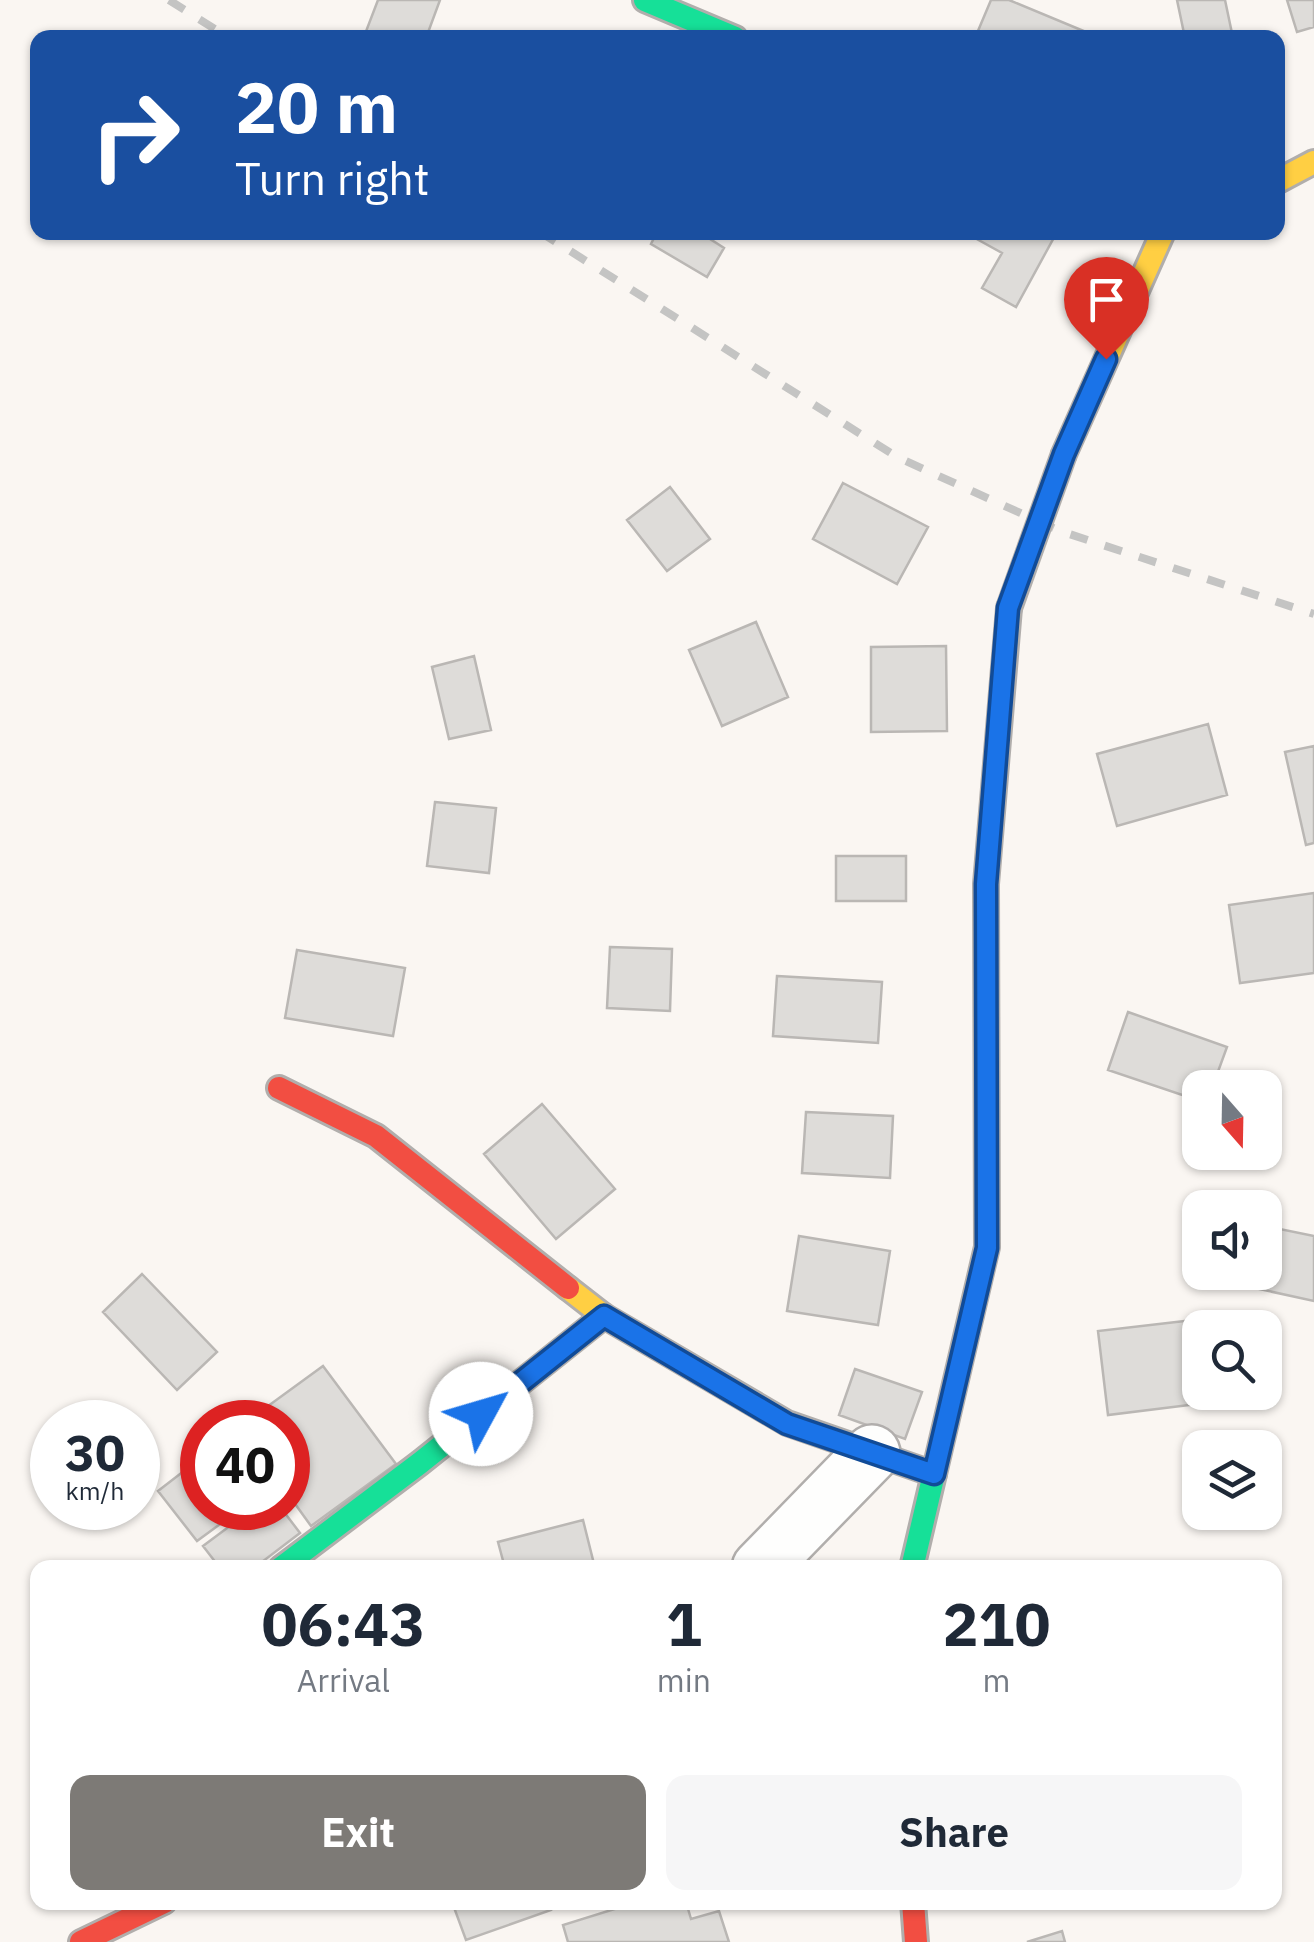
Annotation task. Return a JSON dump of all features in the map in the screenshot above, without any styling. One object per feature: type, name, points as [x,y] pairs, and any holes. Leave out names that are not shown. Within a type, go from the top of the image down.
[{"type":"street","points":[[645,0],[713,30]]},
{"type":"street","points":[[1285,177],[1314,162]]},
{"type":"street","points":[[914,1560],[987,1248],[986,884],[1008,608],[1064,454],[1159,240]]},
{"type":"street","points":[[279,1088],[376,1136],[604,1316],[787,1424],[934,1474]]},
{"type":"street","points":[[292,1560],[604,1316]]},
{"type":"street","points":[[768,1560],[872,1452]]},
{"type":"street","points":[[81,1942],[147,1910]]},
{"type":"street","points":[[914,1910],[916,1942]]},
{"type":"building","points":[[378,0],[440,0],[429,30],[367,30]]},
{"type":"building","points":[[991,0],[1009,0],[1081,30],[978,30]]},
{"type":"building","points":[[1177,0],[1225,0],[1231,30],[1183,30]]},
{"type":"building","points":[[1287,0],[1314,0],[1314,27],[1297,32]]},
{"type":"building","points":[[653,240],[712,240],[724,248],[707,277],[651,244]]},
{"type":"building","points":[[978,240],[1053,240],[1016,307],[982,288],[1002,253]]},
{"type":"building","points":[[843,483],[928,527],[897,584],[813,539]]},
{"type":"building","points":[[670,487],[710,539],[667,571],[627,520]]},
{"type":"building","points":[[756,622],[788,697],[722,726],[689,650]]},
{"type":"building","points":[[946,646],[947,731],[871,732],[871,647]]},
{"type":"building","points":[[474,656],[491,730],[449,739],[432,667]]},
{"type":"building","points":[[1208,724],[1227,795],[1117,826],[1097,754]]},
{"type":"building","points":[[1314,746],[1314,843],[1306,845],[1285,752]]},
{"type":"building","points":[[435,802],[496,808],[489,873],[427,866]]},
{"type":"building","points":[[836,856],[906,856],[906,901],[836,901]]},
{"type":"building","points":[[1314,893],[1314,973],[1240,983],[1229,905]]},
{"type":"building","points":[[610,947],[672,949],[670,1011],[607,1008]]},
{"type":"building","points":[[297,950],[405,968],[393,1036],[285,1018]]},
{"type":"building","points":[[777,976],[882,982],[878,1043],[773,1036]]},
{"type":"building","points":[[1128,1012],[1227,1047],[1219,1070],[1182,1070],[1182,1095],[1108,1070]]},
{"type":"building","points":[[542,1104],[615,1189],[556,1239],[484,1154]]},
{"type":"building","points":[[806,1112],[893,1116],[890,1178],[802,1173]]},
{"type":"building","points":[[1282,1229],[1314,1236],[1314,1301],[1264,1290],[1282,1290]]},
{"type":"building","points":[[799,1236],[890,1251],[878,1325],[787,1311]]},
{"type":"building","points":[[142,1274],[217,1352],[177,1390],[103,1312]]},
{"type":"building","points":[[1182,1321],[1182,1406],[1108,1415],[1098,1331]]},
{"type":"building","points":[[323,1366],[396,1464],[311,1526],[310,1400],[276,1400]]},
{"type":"building","points":[[855,1369],[922,1392],[905,1439],[839,1415]]},
{"type":"building","points":[[180,1474],[180,1519],[160,1494]]},
{"type":"building","points":[[583,1520],[593,1560],[503,1560],[498,1542]]},
{"type":"building","points":[[188,1530],[212,1530],[197,1541]]},
{"type":"building","points":[[224,1530],[300,1533],[265,1560],[214,1560],[203,1546]]},
{"type":"building","points":[[455,1910],[551,1910],[466,1940]]},
{"type":"building","points":[[611,1910],[688,1910],[691,1919],[719,1911],[729,1942],[568,1942],[563,1925]]},
{"type":"building","points":[[1062,1931],[1065,1942],[1027,1942]]},
{"type":"railway","points":[[169,0],[216,30]]},
{"type":"railway","points":[[553,240],[897,457],[1060,531],[1314,614]]},
{"type":"traffic: fast","points":[[645,0],[716,30]]},
{"type":"traffic: fast","points":[[914,1560],[987,1247],[986,884],[1009,608]]},
{"type":"traffic: fast","points":[[292,1560],[604,1316]]},
{"type":"traffic: slow","points":[[1285,177],[1314,162]]},
{"type":"traffic: slow","points":[[1064,454],[1159,240]]},
{"type":"traffic: slow","points":[[1009,608],[1064,454]]},
{"type":"traffic: slow","points":[[568,1288],[604,1316],[787,1423],[934,1474]]},
{"type":"traffic: jam","points":[[279,1088],[376,1136],[568,1288]]},
{"type":"traffic: jam","points":[[81,1942],[147,1910]]},
{"type":"traffic: jam","points":[[914,1910],[916,1942]]},
{"type":"route","points":[[481,1414],[604,1316],[787,1424],[934,1474],[987,1248],[986,884],[1008,608],[1064,454],[1106,359]]}]
